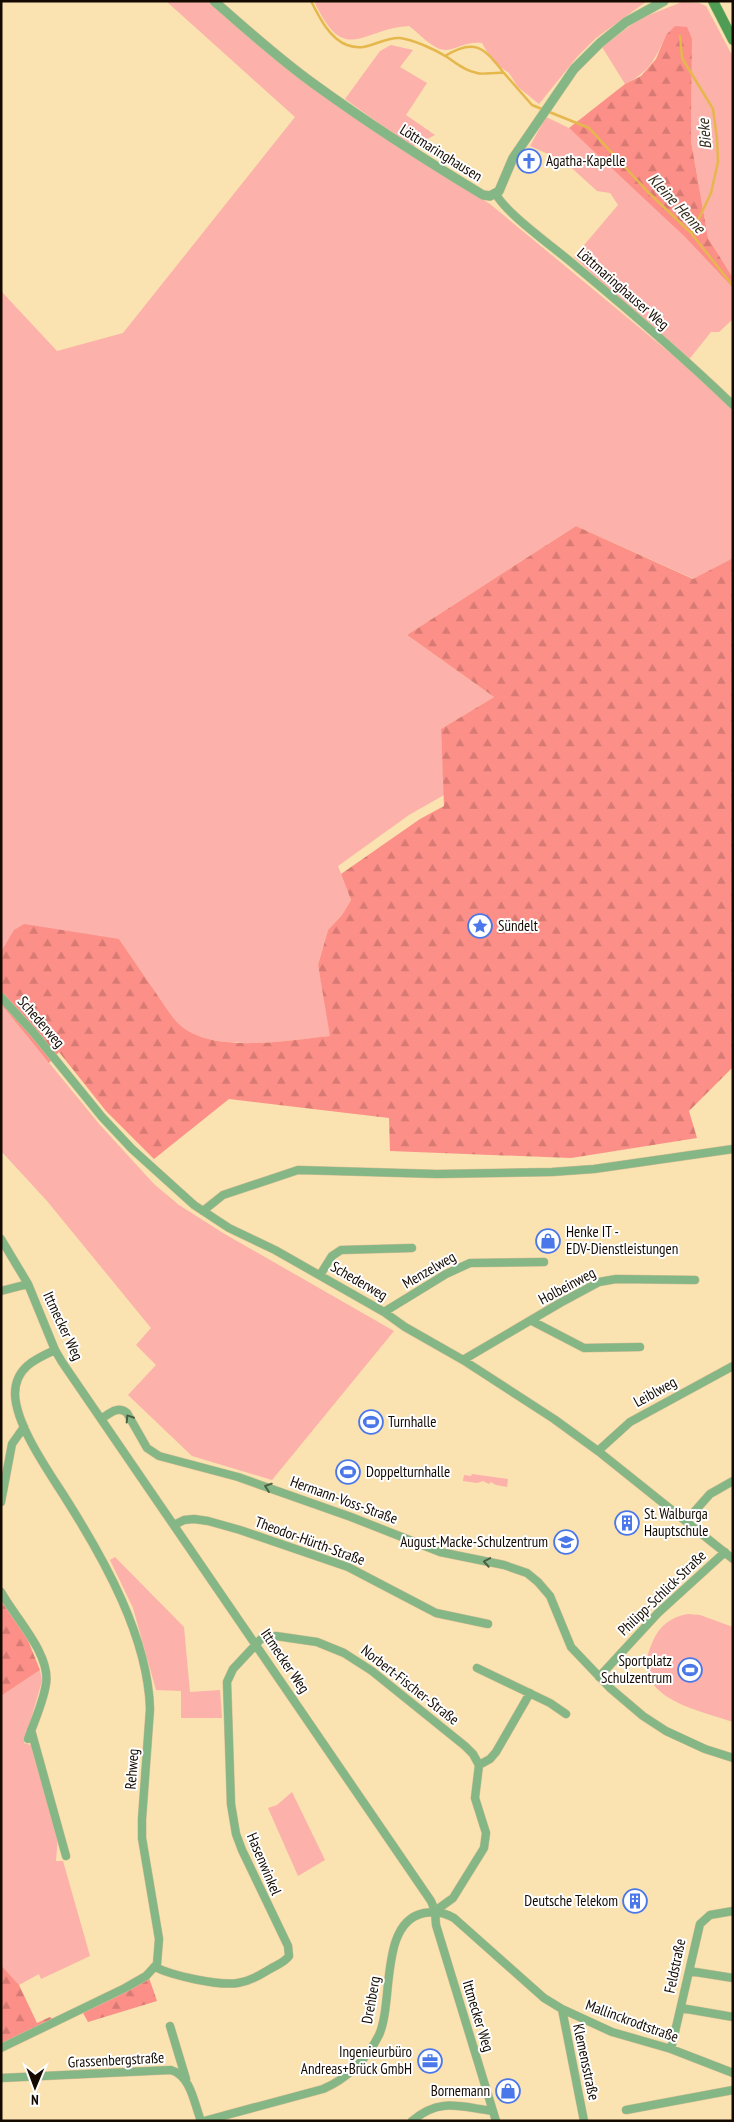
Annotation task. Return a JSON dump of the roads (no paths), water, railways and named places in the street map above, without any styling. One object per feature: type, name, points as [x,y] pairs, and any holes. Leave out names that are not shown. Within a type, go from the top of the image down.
[{"type":"main road","points":[[713,1],[733,40]]},
{"type":"street","name":"Löttmaringhausen","points":[[214,1],[313,84],[410,151],[483,195],[490,196],[500,192],[513,159],[525,139],[574,69],[600,43],[626,22],[664,1]]},
{"type":"street","name":"Löttmaringhauser Weg","points":[[496,194],[499,200],[516,216],[611,295],[733,404]]},
{"type":"street","name":"Schederweg","points":[[1,997],[33,1032],[102,1117],[132,1150],[168,1183],[203,1211],[229,1228],[276,1250],[384,1312],[404,1327],[463,1360],[554,1419],[598,1451],[733,1559]]},
{"type":"street","points":[[203,1211],[223,1195],[298,1170],[437,1174],[594,1170],[733,1149]]},
{"type":"street","name":"Ittmecker Weg","points":[[1,1239],[28,1284],[56,1350],[100,1419],[429,1898],[435,1911],[436,1925],[496,2121]]},
{"type":"street","points":[[320,1275],[334,1254],[341,1250],[412,1248]]},
{"type":"street","name":"Menzelweg","points":[[384,1312],[461,1266],[478,1262],[520,1259],[544,1262]]},
{"type":"street","name":"Holbeinweg","points":[[463,1360],[577,1294],[604,1281],[616,1279],[695,1280]]},
{"type":"street","points":[[1,1291],[28,1284]]},
{"type":"street","points":[[532,1321],[584,1348],[640,1348]]},
{"type":"street","name":"Rehweg","points":[[56,1350],[29,1363],[22,1370],[17,1380],[16,1401],[18,1413],[24,1427],[114,1583],[129,1618],[143,1666],[149,1691],[150,1709],[142,1838],[158,1939],[158,1954],[154,1968]]},
{"type":"street","name":"Leiblweg","points":[[598,1451],[630,1422],[733,1366]]},
{"type":"street","name":"Hermann-Voss-Straße","points":[[100,1419],[117,1409],[122,1410],[126,1413],[147,1448],[159,1456],[238,1477],[351,1517],[440,1552],[512,1567],[533,1577],[552,1600],[572,1647],[599,1677],[636,1710],[666,1731],[705,1749],[733,1758]]},
{"type":"street","points":[[1,1502],[12,1444],[24,1427]]},
{"type":"street","points":[[686,1521],[710,1494],[733,1481]]},
{"type":"street","name":"Theodor-Hürth-Straße","points":[[174,1525],[184,1520],[194,1519],[240,1530],[348,1567],[436,1613],[488,1624]]},
{"type":"street","name":"Philipp-Schlick-Straße","points":[[599,1677],[658,1613],[725,1552]]},
{"type":"street","points":[[1,1592],[34,1644],[45,1668],[46,1686],[28,1739]]},
{"type":"street","name":"Norbert-Fischer-Straße","points":[[256,1644],[272,1636],[293,1638],[317,1642],[344,1653],[372,1671],[452,1735],[473,1754],[479,1765]]},
{"type":"street","name":"Hasenwinkel","points":[[154,1968],[221,1984],[236,1984],[260,1976],[286,1960],[289,1956],[288,1946],[242,1850],[233,1822],[231,1804],[226,1688],[233,1669],[256,1644]]},
{"type":"street","points":[[477,1668],[550,1703],[566,1714]]},
{"type":"street","points":[[435,1911],[453,1898],[484,1848],[486,1833],[475,1798],[479,1765],[490,1759],[496,1752],[530,1693]]},
{"type":"street","points":[[31,1730],[66,1856]]},
{"type":"street","name":"Mallinckrodtstraße","points":[[435,1911],[454,1918],[538,1994],[562,2009],[612,2032],[671,2049],[733,2073]]},
{"type":"street","name":"Drehberg","points":[[204,2121],[323,2090],[336,2084],[346,2076],[362,2061],[380,2033],[398,1934],[411,1918],[435,1911]]},
{"type":"street","name":"Feldstraße","points":[[671,2049],[696,1933],[701,1922],[714,1914],[733,1911]]},
{"type":"street","points":[[1,2048],[125,1988],[146,1976],[154,1968]]},
{"type":"street","points":[[689,1971],[733,1978]]},
{"type":"street","points":[[681,2008],[733,2017]]},
{"type":"street","name":"Klemensstraße","points":[[562,2009],[584,2121]]},
{"type":"street","points":[[170,2026],[200,2121]]},
{"type":"street","name":"Grassenbergstraße","points":[[1,2078],[166,2069],[180,2074],[186,2081]]},
{"type":"street","points":[[626,2110],[733,2090]]},
{"type":"street","points":[[412,2121],[423,2112],[437,2106],[493,2111]]},
{"type":"waterway","name":"Kleine Henne","points":[[311,1],[330,33],[347,45],[354,47],[368,46],[393,38],[406,39],[418,43],[473,72],[482,74],[504,73],[532,105],[589,128],[647,191],[691,233],[733,286]]},
{"type":"waterway","name":"Bieke","points":[[680,36],[682,58],[713,109],[717,139],[718,162],[711,193],[692,233]]},
{"type":"waterway","name":"Kleine Henne","points":[[445,56],[464,47],[478,48],[490,56],[503,72]]},
{"type":"place","name":"Agatha-Kapelle","points":[[529,161]]},
{"type":"place","name":"Sündelt","points":[[480,926]]},
{"type":"place","name":"Henke IT - EDV-Dienstleistungen","points":[[548,1241]]},
{"type":"place","name":"Turnhalle","points":[[371,1422]]},
{"type":"place","name":"Doppelturnhalle","points":[[348,1472]]},
{"type":"place","name":"St. Walburga Hauptschule","points":[[627,1523]]},
{"type":"place","name":"August-Macke-Schulzentrum","points":[[566,1542]]},
{"type":"place","name":"Sportplatz Schulzentrum","points":[[690,1670]]},
{"type":"place","name":"Deutsche Telekom","points":[[635,1901]]},
{"type":"place","name":"Ingenieurbüro Andreas+Brück GmbH","points":[[430,2061]]},
{"type":"place","name":"Bornemann","points":[[508,2091]]}]
